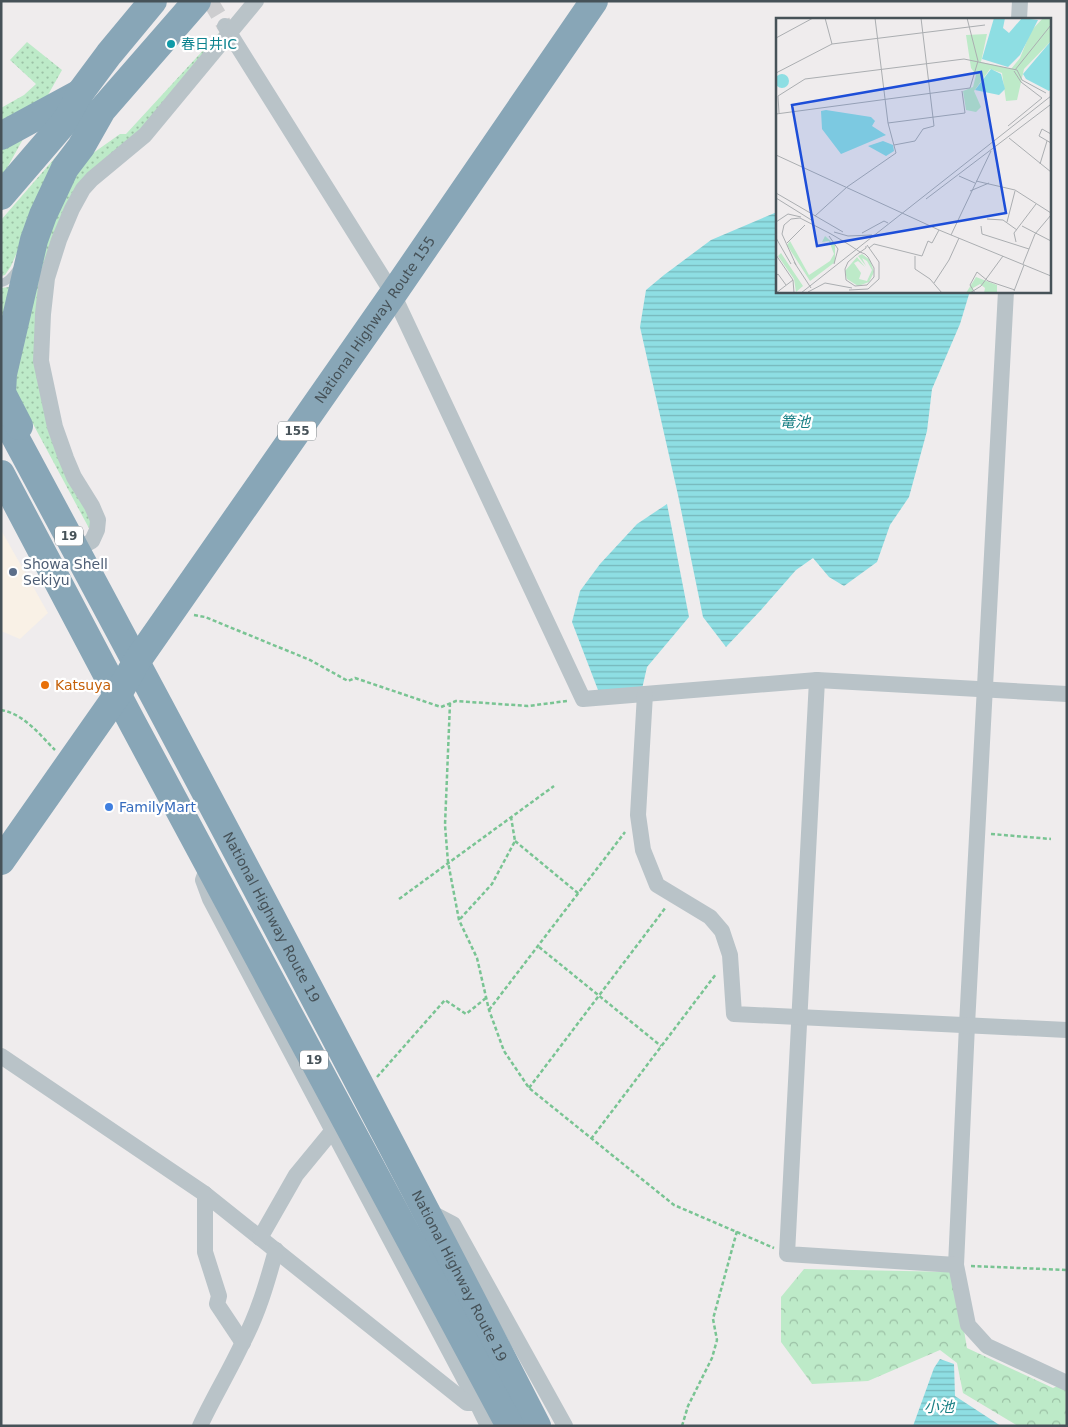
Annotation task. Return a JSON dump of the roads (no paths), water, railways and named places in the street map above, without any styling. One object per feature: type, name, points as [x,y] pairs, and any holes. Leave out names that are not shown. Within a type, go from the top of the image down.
[{"type":"highway","points":[[1,196],[68,118],[80,92],[153,1]]},
{"type":"highway","points":[[72,541],[67,519],[2,394],[3,374],[34,240],[43,215],[65,168],[81,147],[102,110],[197,1]]},
{"type":"highway","name":"National Highway Route 155","points":[[1,861],[118,694],[136,661],[393,294],[594,1]]},
{"type":"highway","points":[[1,136],[80,92]]},
{"type":"highway","points":[[1,212],[68,134],[102,110]]},
{"type":"highway","name":"National Highway Route 19","points":[[1,411],[136,661],[426,1210],[537,1426]]},
{"type":"highway","name":"National Highway Route 19","points":[[1,474],[510,1426]]},
{"type":"street","points":[[72,541],[92,541],[98,530],[98,520],[66,458],[55,427],[47,390],[42,362],[43,314],[47,278],[72,209],[83,189],[92,179],[145,135],[227,30],[256,1]]},
{"type":"street","points":[[1020,1],[1020,18]]},
{"type":"street","points":[[227,30],[393,294],[584,698],[816,680],[1067,694]]},
{"type":"street","points":[[1006,292],[956,1265],[968,1325],[987,1346],[1067,1383]]},
{"type":"street","points":[[816,680],[787,1254],[956,1265]]},
{"type":"street","points":[[646,694],[638,815],[643,850],[657,885],[710,917],[722,931],[730,955],[734,1014],[1067,1030]]},
{"type":"street","points":[[208,864],[203,880],[210,899],[488,1426]]},
{"type":"street","points":[[1,1056],[205,1194],[467,1403],[477,1403]]},
{"type":"street","points":[[260,1238],[296,1175],[332,1130]]},
{"type":"street","points":[[205,1194],[205,1252],[219,1296],[217,1304],[243,1343]]},
{"type":"street","points":[[426,1210],[453,1224],[565,1426]]},
{"type":"street","points":[[200,1426],[243,1343],[262,1298],[276,1250]]},
{"type":"lane","points":[[1,283],[4,283],[13,274],[27,248],[34,240]]},
{"type":"water","name":"篭池","points":[[776,212],[776,292],[970,292],[960,324],[932,389],[927,431],[909,497],[890,525],[877,562],[844,586],[829,577],[813,558],[796,570],[726,647],[703,617],[640,327],[646,290],[711,240]]},
{"type":"water","points":[[667,504],[689,617],[647,667],[642,689],[598,690],[572,622],[580,591],[600,564],[637,524]]},
{"type":"water","name":"小池","points":[[940,1359],[954,1364],[955,1396],[1001,1426],[913,1426],[934,1368]]},
{"type":"tunnel","points":[[210,1],[225,26]]},
{"type":"place","name":"春日井IC","points":[[171,44]]},
{"type":"place","name":"Showa Shell Sekiyu","points":[[13,572]]},
{"type":"place","name":"Katsuya","points":[[45,685]]},
{"type":"place","name":"FamilyMart","points":[[109,807]]}]
